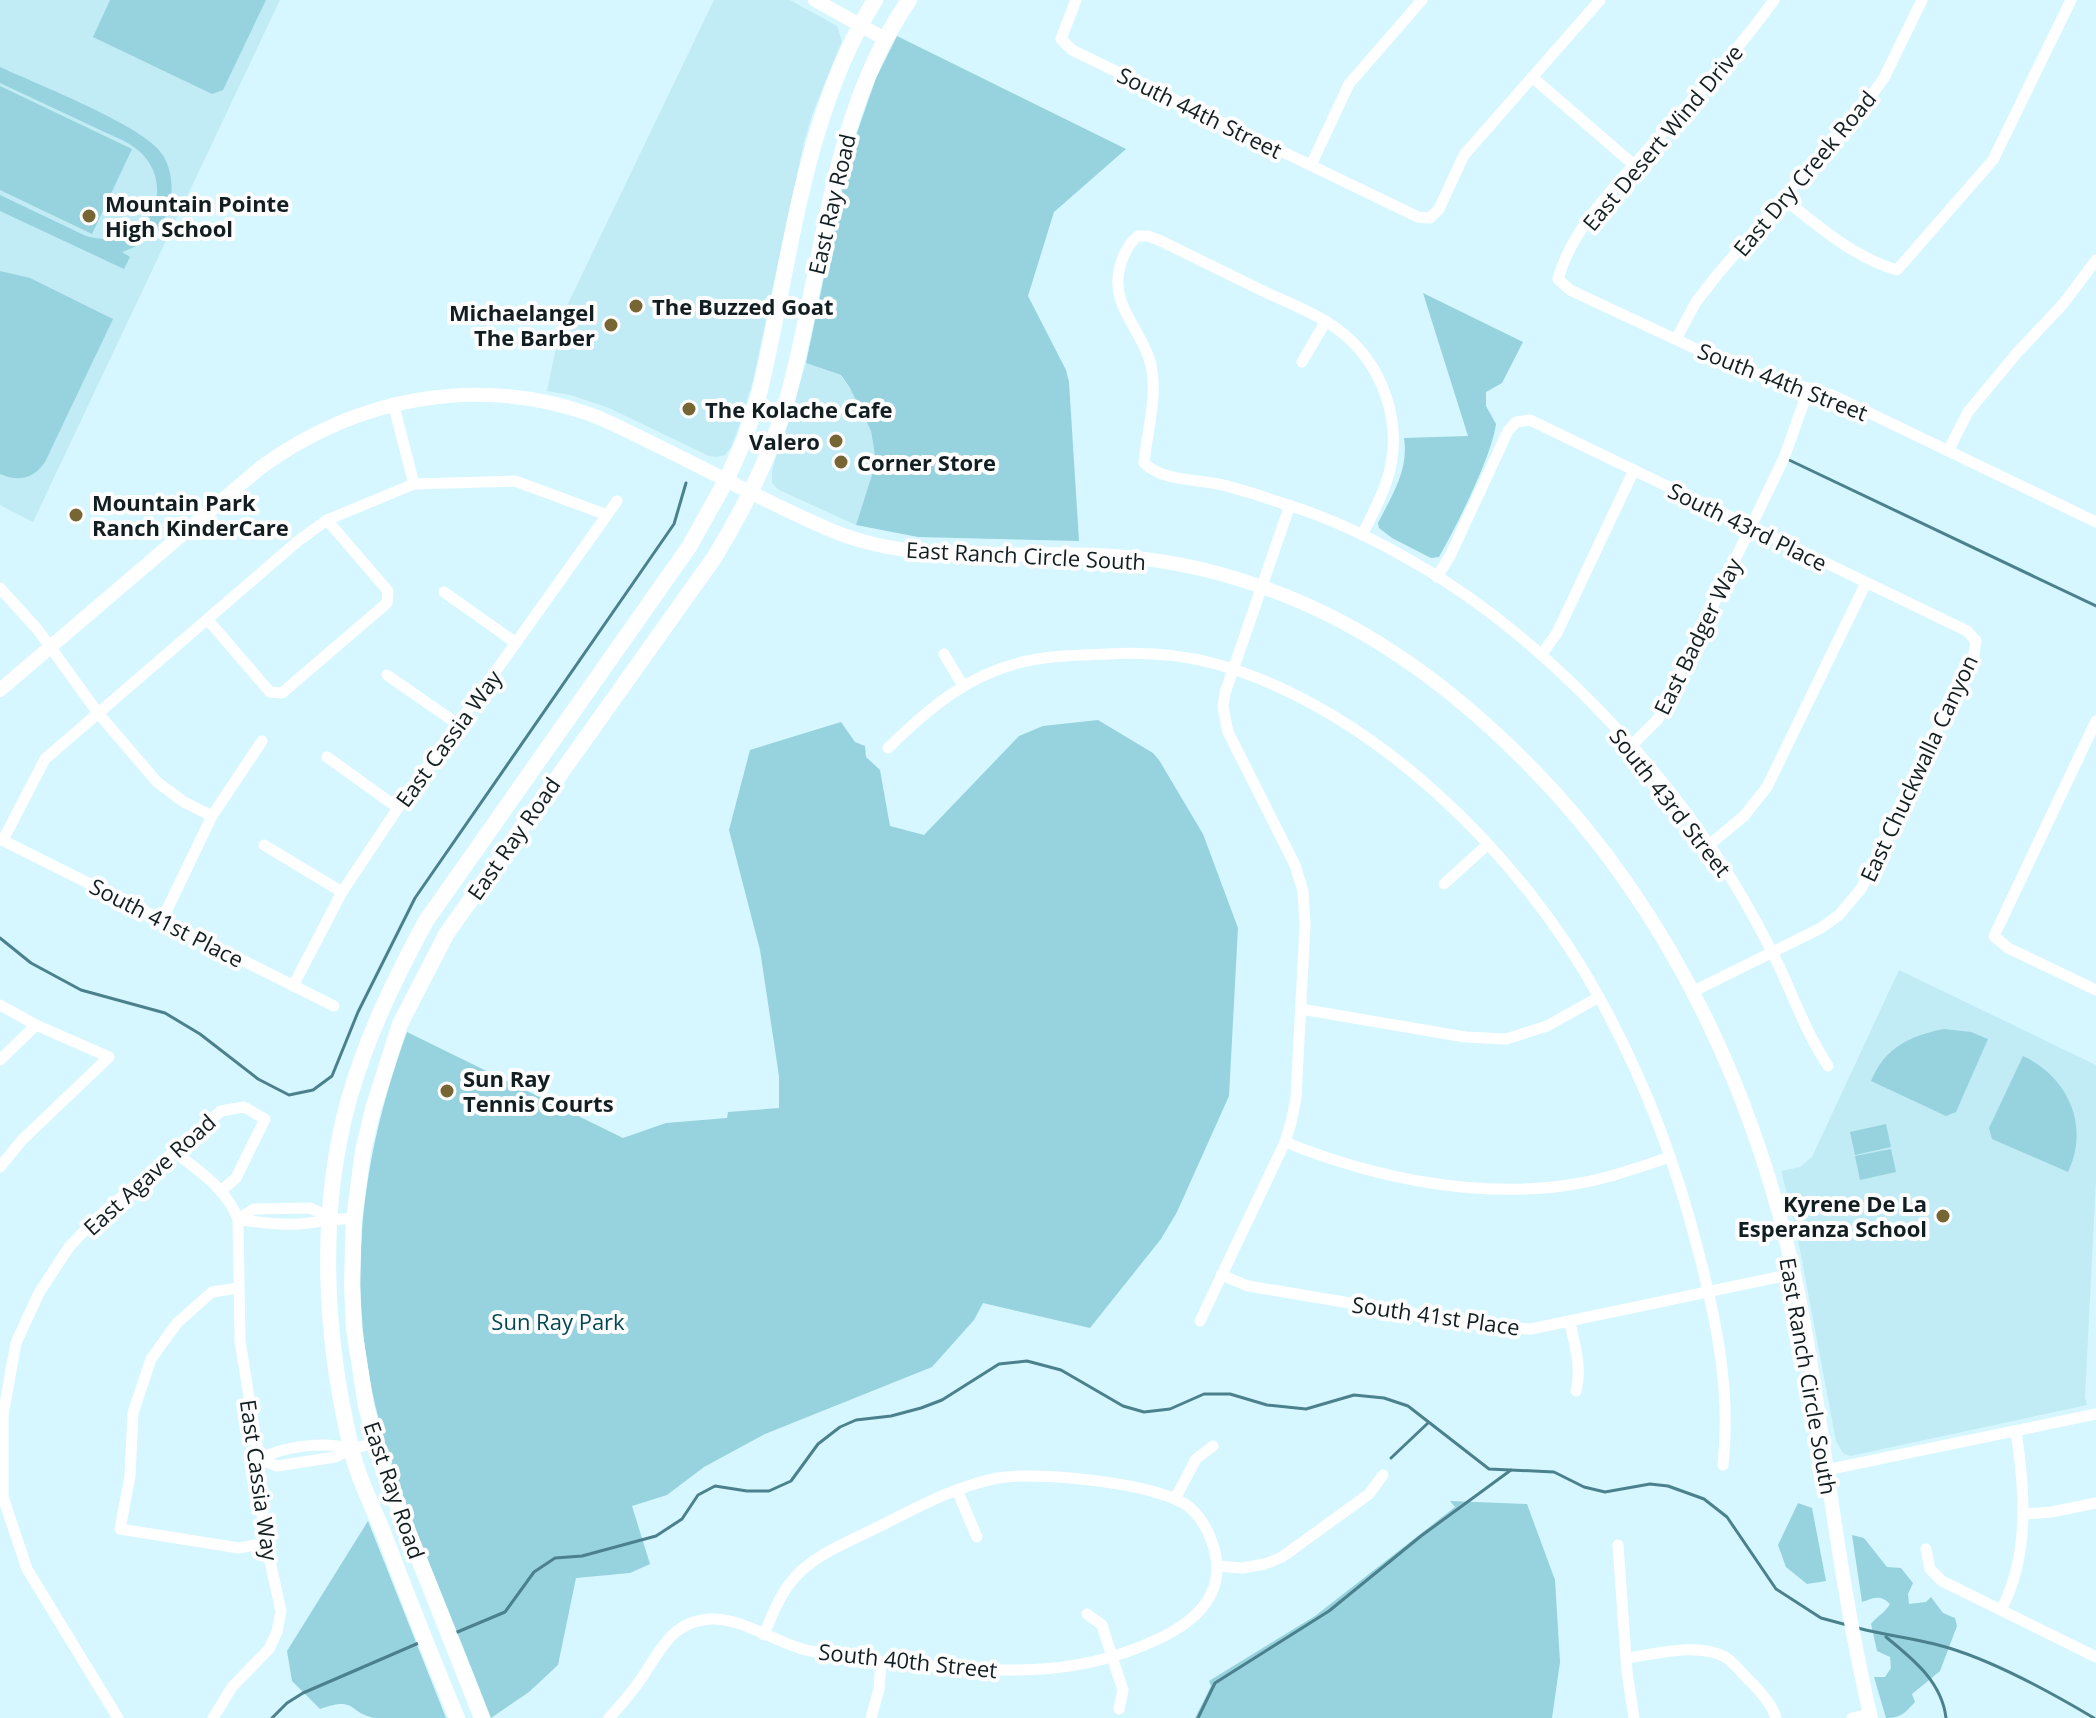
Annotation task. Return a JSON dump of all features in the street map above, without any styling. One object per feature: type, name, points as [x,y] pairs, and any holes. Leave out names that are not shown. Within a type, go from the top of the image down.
[{"type":"main road","name":"East Ray Road","points":[[482,1718],[398,1508],[366,1406],[354,1329],[352,1270],[354,1219],[363,1151],[400,1024],[447,933],[714,558],[740,485],[745,438],[759,394],[821,117],[840,66],[859,25],[875,0]]},
{"type":"main road","name":"East Ray Road","points":[[457,1718],[351,1449],[331,1333],[328,1273],[339,1150],[349,1101],[392,984],[426,921],[689,547],[771,448],[787,400],[848,127],[883,38],[909,0]]},
{"type":"main road","points":[[575,710],[595,723]]},
{"type":"street","points":[[815,0],[883,38]]},
{"type":"street","name":"South 44th Street","points":[[1076,0],[1061,39],[1072,50],[1418,217],[1430,218],[1439,209],[1464,155],[1532,77]]},
{"type":"street","points":[[1311,165],[1349,84],[1422,0]]},
{"type":"street","points":[[1600,0],[1532,77],[1634,165]]},
{"type":"street","name":"East Desert Wind Drive","points":[[1558,279],[1580,232],[1774,0]]},
{"type":"street","name":"East Dry Creek Road","points":[[1676,339],[1696,302],[1884,78],[1922,0]]},
{"type":"street","points":[[1783,198],[1841,241],[1881,265],[1897,270],[1993,160],[2071,0]]},
{"type":"street","name":"South 43rd Street","points":[[1326,321],[1161,241],[1138,236],[1126,250],[1116,281],[1121,304],[1151,365],[1153,395],[1144,463],[1154,472],[1221,485],[1290,505],[1362,535],[1437,577],[1541,655],[1632,745],[1709,845],[1734,883],[1772,953],[1816,1049],[1828,1066]]},
{"type":"street","points":[[1948,451],[1968,412],[2063,304],[2096,260]]},
{"type":"street","name":"South 44th Street","points":[[1558,279],[1570,290],[1737,368],[1832,395],[2096,522]]},
{"type":"street","points":[[1302,362],[1326,321],[1363,353],[1389,403],[1394,433],[1387,479],[1362,535]]},
{"type":"street","name":"East Badger Way","points":[[1632,745],[1658,719],[1664,707],[1793,436],[1809,388]]},
{"type":"street","name":"East Ranch Circle South","points":[[0,690],[279,454],[337,422],[393,403],[470,394],[528,398],[598,417],[857,541],[918,552],[1099,555],[1196,569],[1261,586],[1362,633],[1456,697],[1507,742],[1554,790],[1620,870],[1694,991],[1726,1061],[1758,1145],[1793,1274],[1846,1603],[1870,1716]]},
{"type":"street","points":[[393,403],[414,484]]},
{"type":"street","name":"South 43rd Place","points":[[1437,577],[1450,556],[1508,431],[1516,422],[1530,420],[1967,631],[1976,641]]},
{"type":"street","points":[[1541,655],[1557,633],[1634,470]]},
{"type":"street","points":[[1,839],[45,759],[298,541],[327,520],[414,484],[515,481],[607,515]]},
{"type":"street","name":"East Cassia Way","points":[[293,986],[342,892],[398,808],[617,501]]},
{"type":"street","points":[[1200,1321],[1285,1142],[1296,1098],[1305,925],[1303,891],[1285,841],[1228,732],[1223,707],[1233,669],[1290,505]]},
{"type":"street","points":[[208,620],[270,692],[282,693],[387,603],[388,591],[327,520]]},
{"type":"street","points":[[1709,845],[1744,816],[1767,787],[1866,583]]},
{"type":"street","points":[[0,588],[51,647],[98,713],[157,782],[184,802],[212,816]]},
{"type":"street","points":[[444,592],[516,643]]},
{"type":"street","name":"East Chuckwalla Canyon","points":[[1694,991],[1821,928],[1839,915],[1861,889],[1974,654],[1976,641]]},
{"type":"street","points":[[944,654],[963,686]]},
{"type":"street","points":[[888,748],[924,713],[963,686],[1017,662],[1095,654],[1168,654],[1233,669],[1294,695],[1366,738],[1433,791],[1487,845],[1552,921],[1599,997],[1636,1069],[1670,1157],[1708,1292],[1723,1383],[1723,1465]]},
{"type":"street","points":[[387,675],[459,725]]},
{"type":"street","points":[[2096,721],[1994,936],[2008,948],[2096,990]]},
{"type":"street","points":[[162,920],[212,816],[262,741]]},
{"type":"street","points":[[327,757],[398,808]]},
{"type":"street","name":"South 41st Place","points":[[1,839],[334,1006]]},
{"type":"street","points":[[264,845],[342,892]]},
{"type":"street","points":[[1444,884],[1487,845]]},
{"type":"street","points":[[1301,1009],[1465,1037],[1506,1039],[1547,1026],[1599,997]]},
{"type":"street","points":[[0,1005],[36,1025],[109,1057],[22,1140],[0,1167]]},
{"type":"street","points":[[0,1060],[36,1025]]},
{"type":"street","name":"East Agave Road","points":[[118,1718],[27,1569],[3,1497],[3,1415],[16,1343],[39,1293],[69,1247],[221,1111],[244,1107],[265,1119],[236,1178],[222,1190]]},
{"type":"street","points":[[1285,1142],[1353,1167],[1444,1184],[1499,1188],[1574,1184],[1610,1177],[1670,1157]]},
{"type":"street","points":[[173,1151],[222,1190],[238,1219],[254,1209],[310,1208],[331,1218],[354,1219]]},
{"type":"street","name":"East Cassia Way","points":[[213,1718],[232,1687],[269,1649],[277,1632],[281,1611],[266,1543],[259,1493],[259,1459],[240,1341],[238,1219]]},
{"type":"street","name":"South 41st Place","points":[[1221,1275],[1248,1286],[1493,1327],[1531,1329],[1793,1274]]},
{"type":"street","points":[[238,1288],[212,1292],[177,1323],[151,1359],[133,1413],[130,1476],[120,1529],[239,1548],[266,1543]]},
{"type":"street","points":[[1570,1323],[1579,1362],[1580,1377],[1576,1391]]},
{"type":"street","points":[[1826,1470],[2096,1414]]},
{"type":"street","points":[[2001,1610],[2015,1569],[2024,1514],[2016,1431]]},
{"type":"street","points":[[259,1459],[277,1466],[335,1457],[351,1449],[376,1443]]},
{"type":"street","points":[[1175,1499],[1196,1459],[1213,1446]]},
{"type":"street","points":[[764,1635],[781,1597],[803,1569],[828,1552],[957,1490],[997,1478],[1048,1475],[1155,1491],[1190,1508],[1213,1542],[1217,1566],[1242,1568],[1282,1557],[1369,1494],[1383,1475]]},
{"type":"street","points":[[957,1490],[977,1537]]},
{"type":"street","points":[[2024,1514],[2096,1503]]},
{"type":"street","points":[[1618,1545],[1634,1718]]},
{"type":"street","points":[[1926,1549],[1930,1569],[1942,1581],[2096,1657]]},
{"type":"street","name":"South 40th Street","points":[[609,1718],[669,1637],[688,1624],[715,1618],[803,1649],[881,1662],[1017,1671],[1058,1669],[1113,1658],[1172,1633],[1194,1619],[1213,1588],[1217,1566]]},
{"type":"street","points":[[1087,1614],[1102,1625],[1123,1690],[1119,1709]]},
{"type":"street","points":[[1627,1658],[1690,1651],[1708,1651],[1726,1658],[1759,1690],[1774,1710],[1776,1718]]},
{"type":"street","points":[[871,1718],[879,1689],[881,1662]]},
{"type":"street","points":[[1852,1718],[1870,1716]]},
{"type":"shaded area","name":"Mountain Pointe High School","points":[[0,0],[280,0],[33,522],[0,505]]},
{"type":"shaded area","points":[[714,0],[790,0],[837,26],[842,41],[804,142],[753,381],[731,447],[725,455],[717,457],[609,408],[547,391],[563,314]]},
{"type":"shaded area","points":[[806,363],[840,375],[850,388],[871,431],[876,462],[856,525],[779,490],[772,483],[772,470]]},
{"type":"shaded area","name":"Kyrene De La Esperanza School","points":[[1899,970],[2096,1065],[2096,1180],[2087,1405],[1850,1456],[1843,1453],[1836,1441],[1796,1229],[1781,1171],[1800,1167],[1812,1157]]},
{"type":"green space","points":[[110,0],[266,0],[223,90],[212,94],[93,37]]},
{"type":"green space","points":[[897,36],[1126,149],[1054,212],[1028,296],[1066,370],[1069,382],[1079,541],[918,537],[856,525],[876,462],[871,431],[841,375],[806,363],[850,153],[876,78]]},
{"type":"green space","points":[[0,67],[112,118],[152,143],[162,154],[171,180],[169,208],[151,236],[122,252],[130,257],[124,269],[0,211],[0,195],[86,236],[117,238],[131,233],[144,223],[154,207],[157,190],[150,164],[128,143],[0,83]]},
{"type":"green space","points":[[0,86],[132,149],[92,234],[0,190]]},
{"type":"green space","points":[[0,271],[30,278],[113,319],[45,462],[36,472],[19,478],[0,474]]},
{"type":"green space","points":[[1423,293],[1523,342],[1502,383],[1486,392],[1486,406],[1496,424],[1488,455],[1439,557],[1431,558],[1392,538],[1379,528],[1378,523],[1402,472],[1404,438],[1468,436]]},
{"type":"green space","name":"Sun Ray Park","points":[[1098,720],[1153,753],[1159,760],[1203,834],[1238,928],[1229,1096],[1177,1212],[1161,1239],[1090,1328],[983,1303],[974,1320],[932,1367],[765,1434],[704,1467],[667,1495],[632,1506],[650,1564],[630,1573],[576,1578],[558,1665],[529,1692],[491,1718],[389,1457],[369,1374],[362,1324],[362,1226],[368,1177],[391,1080],[407,1032],[623,1138],[666,1123],[727,1118],[728,1112],[779,1108],[779,1076],[760,950],[729,830],[750,750],[841,722],[855,742],[865,746],[866,757],[880,770],[890,826],[924,835],[1019,736],[1043,726]]},
{"type":"green space","points":[[1944,1029],[1971,1032],[1988,1039],[1956,1112],[1946,1116],[1871,1081],[1891,1051],[1920,1035]]},
{"type":"green space","points":[[2023,1056],[2052,1077],[2071,1105],[2077,1137],[2068,1172],[1992,1139],[1989,1128]]},
{"type":"green space","points":[[1886,1124],[1891,1147],[1855,1155],[1850,1132]]},
{"type":"green space","points":[[1891,1149],[1896,1172],[1860,1180],[1855,1156]]},
{"type":"green space","points":[[1450,1501],[1527,1504],[1555,1580],[1560,1662],[1552,1718],[1195,1718],[1211,1686],[1209,1681],[1315,1616],[1455,1507]]},
{"type":"green space","points":[[1798,1503],[1812,1508],[1826,1581],[1807,1584],[1786,1567],[1778,1545]]},
{"type":"green space","points":[[368,1521],[446,1718],[374,1718],[340,1704],[320,1709],[292,1681],[287,1651]]},
{"type":"green space","points":[[1852,1535],[1864,1538],[1887,1567],[1901,1568],[1913,1583],[1908,1594],[1909,1604],[1926,1602],[1931,1597],[1943,1613],[1955,1618],[1957,1626],[1940,1671],[1912,1694],[1915,1702],[1895,1717],[1886,1718],[1874,1677],[1885,1677],[1891,1668],[1890,1657],[1877,1651],[1871,1624],[1890,1604],[1880,1598],[1862,1602]]},
{"type":"waterway","points":[[1787,459],[2096,606]]},
{"type":"waterway","points":[[0,938],[31,963],[81,990],[165,1013],[200,1034],[258,1079],[289,1095],[313,1090],[332,1076],[358,1012],[415,898],[674,524],[686,483]]},
{"type":"waterway","points":[[455,1633],[505,1612],[534,1572],[555,1558],[582,1556],[656,1536],[682,1519],[698,1495],[715,1486],[769,1491],[791,1481],[818,1444],[840,1427],[856,1420],[891,1416],[921,1408],[942,1400],[999,1364],[1027,1361],[1061,1370],[1123,1406],[1144,1412],[1170,1409],[1204,1394],[1230,1394],[1267,1405],[1306,1409],[1354,1395],[1384,1398],[1408,1406],[1489,1469],[1554,1472],[1584,1487],[1605,1492],[1650,1484],[1668,1486],[1704,1499],[1727,1517],[1776,1589],[1821,1618],[1847,1625]]},
{"type":"waterway","points":[[1391,1458],[1428,1423]]},
{"type":"waterway","points":[[1198,1718],[1215,1683],[1329,1611],[1421,1536],[1511,1470]]},
{"type":"waterway","points":[[1858,1628],[1967,1654],[2023,1679],[2094,1718]]},
{"type":"waterway","points":[[1886,1637],[1925,1672],[1939,1693],[1946,1718]]},
{"type":"waterway","points":[[272,1718],[303,1693],[421,1642]]},
{"type":"place","name":"Mountain Pointe High School","points":[[89,216]]},
{"type":"place","name":"The Buzzed Goat","points":[[636,306]]},
{"type":"place","name":"Michaelangel The Barber","points":[[611,325]]},
{"type":"place","name":"The Kolache Cafe","points":[[689,409]]},
{"type":"place","name":"Valero","points":[[836,441]]},
{"type":"place","name":"Corner Store","points":[[841,462]]},
{"type":"place","name":"Mountain Park Ranch KinderCare","points":[[76,515]]},
{"type":"place","name":"Sun Ray Tennis Courts","points":[[447,1091]]},
{"type":"place","name":"Kyrene De La Esperanza School","points":[[1943,1216]]}]
